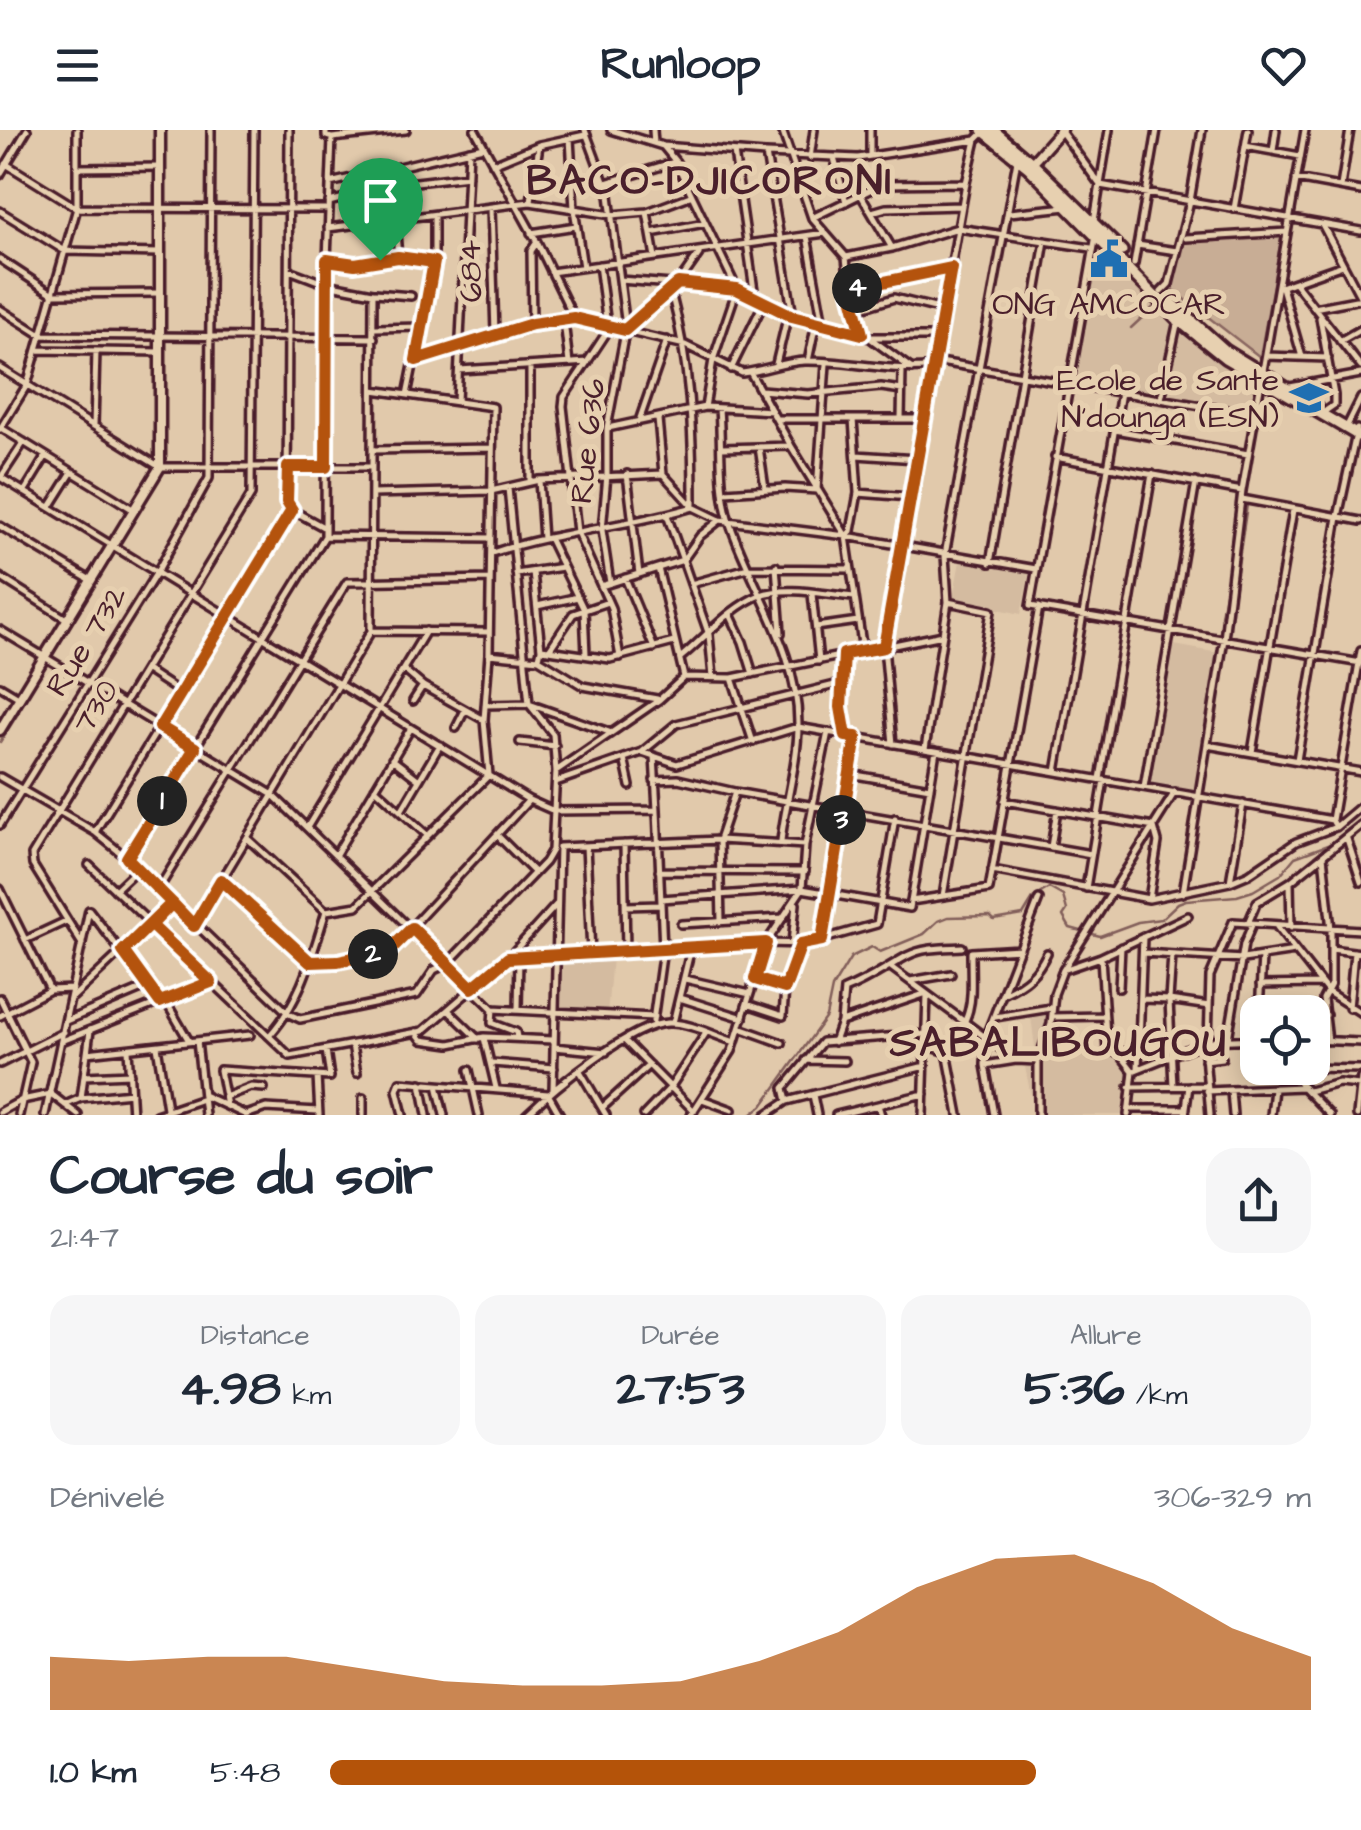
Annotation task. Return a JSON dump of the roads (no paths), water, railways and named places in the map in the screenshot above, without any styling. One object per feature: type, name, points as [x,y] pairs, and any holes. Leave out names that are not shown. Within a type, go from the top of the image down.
[{"type":"main road","points":[[984,132],[1030,165],[1225,350],[1356,431]]},
{"type":"main road","points":[[1095,228],[1178,320],[1225,358],[1287,387],[1356,431]]},
{"type":"street","points":[[0,175],[28,130]]},
{"type":"street","points":[[77,130],[77,208],[27,385],[0,429],[134,510]]},
{"type":"street","points":[[0,730],[160,467],[160,130]]},
{"type":"street","points":[[209,467],[211,130]]},
{"type":"street","points":[[251,467],[254,130]]},
{"type":"street","points":[[290,130],[287,502],[292,510],[326,528]]},
{"type":"street","points":[[326,130],[326,136],[332,138],[406,130]]},
{"type":"street","points":[[475,130],[574,318]]},
{"type":"street","points":[[610,130],[663,146],[810,158],[870,156],[984,132]]},
{"type":"street","points":[[653,130],[654,143]]},
{"type":"street","points":[[782,130],[812,218],[846,256],[862,334]]},
{"type":"street","points":[[810,158],[814,130]]},
{"type":"street","points":[[870,130],[870,156]]},
{"type":"street","points":[[1030,165],[1061,130],[1100,185],[1361,232]]},
{"type":"street","points":[[1109,130],[1030,606],[1360,663]]},
{"type":"street","points":[[1134,264],[1157,130]]},
{"type":"street","points":[[1161,292],[1169,284],[1190,201],[1202,130]]},
{"type":"street","points":[[1234,209],[1248,130]]},
{"type":"street","points":[[1273,151],[1276,130]]},
{"type":"street","points":[[1183,893],[1224,639],[1242,490],[1305,130]]},
{"type":"street","points":[[1340,187],[1350,130]]},
{"type":"street","points":[[493,164],[586,132]]},
{"type":"street","name":"Rue 636","points":[[586,132],[606,183],[626,328],[607,428],[608,475],[602,530],[610,583]]},
{"type":"street","points":[[893,744],[884,647],[966,183],[984,132]]},
{"type":"street","points":[[127,858],[326,536],[326,284],[332,138]]},
{"type":"street","points":[[570,138],[574,209],[583,267]]},
{"type":"street","points":[[530,202],[539,145]]},
{"type":"street","points":[[330,182],[484,146]]},
{"type":"street","points":[[663,146],[676,162],[737,289]]},
{"type":"street","points":[[1245,146],[1300,156]]},
{"type":"street","points":[[458,402],[469,150]]},
{"type":"street","points":[[734,152],[755,297]]},
{"type":"street","points":[[766,154],[790,315],[776,364]]},
{"type":"street","points":[[924,749],[948,602],[946,556],[1019,156]]},
{"type":"street","points":[[834,158],[846,202]]},
{"type":"street","points":[[606,183],[676,162]]},
{"type":"street","points":[[6,164],[77,208],[329,206],[365,190],[468,176]]},
{"type":"street","points":[[78,168],[160,167]]},
{"type":"street","points":[[1296,178],[1361,191]]},
{"type":"street","points":[[812,218],[882,184],[966,183]]},
{"type":"street","points":[[861,194],[892,248]]},
{"type":"street","points":[[328,228],[530,202],[612,215],[647,212],[690,196]]},
{"type":"street","points":[[1007,213],[1071,205]]},
{"type":"street","points":[[872,212],[886,208],[962,206]]},
{"type":"street","name":"684","points":[[491,208],[495,333]]},
{"type":"street","points":[[0,210],[65,251],[160,253]]},
{"type":"street","points":[[647,212],[655,257]]},
{"type":"street","points":[[407,395],[434,262],[434,215]]},
{"type":"street","points":[[395,219],[398,257]]},
{"type":"street","points":[[651,234],[704,222]]},
{"type":"street","points":[[531,232],[576,226]]},
{"type":"street","points":[[1314,308],[1361,298],[1322,227]]},
{"type":"street","points":[[846,256],[892,248],[958,228],[1091,248]]},
{"type":"street","points":[[1186,238],[1287,232]]},
{"type":"street","points":[[552,272],[825,234]]},
{"type":"street","points":[[807,236],[819,324],[808,361]]},
{"type":"street","points":[[990,562],[1045,241]]},
{"type":"street","points":[[532,324],[531,251],[537,242]]},
{"type":"street","points":[[1137,245],[1177,250]]},
{"type":"street","points":[[626,328],[672,292],[699,254]]},
{"type":"street","points":[[327,260],[355,264],[398,257],[434,262]]},
{"type":"street","points":[[0,260],[53,294],[160,293]]},
{"type":"street","points":[[599,265],[609,326],[563,402],[577,532],[608,602],[620,656]]},
{"type":"street","points":[[1280,287],[1343,266]]},
{"type":"street","points":[[850,289],[951,268]]},
{"type":"street","points":[[289,270],[326,284],[412,296]]},
{"type":"street","points":[[620,280],[737,289],[790,315],[862,334],[913,370]]},
{"type":"street","points":[[1287,387],[1361,370],[1295,283]]},
{"type":"street","points":[[1280,287],[1302,357]]},
{"type":"street","points":[[706,407],[713,360],[737,289]]},
{"type":"street","points":[[672,292],[685,345],[692,412],[694,507]]},
{"type":"street","points":[[194,926],[371,631],[373,293]]},
{"type":"street","points":[[855,310],[894,298],[943,310]]},
{"type":"street","points":[[731,369],[764,302]]},
{"type":"street","points":[[0,309],[41,335],[374,338]]},
{"type":"street","points":[[1319,315],[1334,405],[1324,412]]},
{"type":"street","points":[[416,360],[495,333],[574,318],[685,345],[731,369],[750,372],[776,364],[808,361],[902,371],[934,364],[1255,415]]},
{"type":"street","points":[[1161,399],[1178,320]]},
{"type":"street","points":[[564,321],[569,363]]},
{"type":"street","points":[[374,328],[422,327]]},
{"type":"street","points":[[1340,341],[1361,329]]},
{"type":"street","points":[[870,338],[939,337]]},
{"type":"street","points":[[639,421],[667,340]]},
{"type":"street","points":[[37,350],[160,352]]},
{"type":"street","points":[[94,426],[96,351]]},
{"type":"street","points":[[1266,356],[1328,358]]},
{"type":"street","points":[[459,370],[588,362]]},
{"type":"street","points":[[817,490],[826,364]]},
{"type":"street","points":[[530,367],[530,481]]},
{"type":"street","points":[[0,368],[160,467],[372,467]]},
{"type":"street","points":[[901,418],[902,371]]},
{"type":"street","points":[[750,372],[846,536],[863,651]]},
{"type":"street","points":[[373,390],[492,407],[490,632],[484,720],[489,775]]},
{"type":"street","points":[[761,390],[902,390]]},
{"type":"street","points":[[1056,772],[1121,392]]},
{"type":"street","points":[[1296,760],[1361,398]]},
{"type":"street","points":[[607,428],[706,407],[772,411]]},
{"type":"street","points":[[719,409],[724,520],[781,636]]},
{"type":"street","points":[[777,419],[924,419]]},
{"type":"street","points":[[846,536],[851,531],[858,494],[853,419]]},
{"type":"street","points":[[658,420],[664,474],[694,507],[724,520],[846,536],[1036,569]]},
{"type":"street","points":[[1114,430],[1248,454]]},
{"type":"street","points":[[24,442],[0,477],[530,800],[554,811],[657,810]]},
{"type":"street","points":[[722,448],[790,446]]},
{"type":"street","points":[[759,447],[766,490]]},
{"type":"street","points":[[373,450],[492,448]]},
{"type":"street","points":[[856,455],[917,459]]},
{"type":"street","points":[[24,492],[46,456]]},
{"type":"street","points":[[1055,457],[1242,490]]},
{"type":"street","name":"Rue 732","points":[[0,825],[158,572],[209,478],[209,467]]},
{"type":"street","name":"730","points":[[82,944],[32,860],[251,495],[251,467]]},
{"type":"street","points":[[50,507],[72,472]]},
{"type":"street","points":[[628,474],[639,574]]},
{"type":"street","points":[[372,494],[492,491],[540,480],[664,474]]},
{"type":"street","points":[[1086,888],[1152,474]]},
{"type":"street","points":[[540,480],[546,538],[584,610],[586,654]]},
{"type":"street","points":[[1144,787],[1196,482]]},
{"type":"street","points":[[0,777],[96,832],[289,1014],[300,1019],[418,995],[434,970],[447,964],[535,873],[552,850],[554,734],[528,704],[508,486]]},
{"type":"street","points":[[725,492],[817,490]]},
{"type":"street","points":[[858,494],[910,497]]},
{"type":"street","points":[[1242,500],[1361,521]]},
{"type":"street","points":[[490,554],[546,538],[602,530],[694,507]]},
{"type":"street","points":[[96,832],[292,510]]},
{"type":"street","points":[[1252,752],[1293,510]]},
{"type":"street","points":[[667,515],[709,635],[714,677]]},
{"type":"street","points":[[602,586],[682,560],[700,536],[724,520]]},
{"type":"street","points":[[0,526],[92,581]]},
{"type":"street","points":[[326,536],[491,538]]},
{"type":"street","points":[[516,574],[563,566]]},
{"type":"street","points":[[776,566],[781,636],[798,727],[780,842]]},
{"type":"street","points":[[658,568],[684,677]]},
{"type":"street","points":[[691,584],[748,568],[850,569]]},
{"type":"street","points":[[533,572],[546,650]]},
{"type":"street","points":[[0,576],[68,620]]},
{"type":"street","points":[[625,578],[654,648]]},
{"type":"street","points":[[158,890],[344,585],[350,580],[372,579],[490,579]]},
{"type":"street","points":[[680,658],[730,614],[760,596],[780,592],[854,597]]},
{"type":"street","points":[[812,594],[819,660]]},
{"type":"street","points":[[537,606],[578,598]]},
{"type":"street","points":[[539,658],[571,616],[608,602]]},
{"type":"street","points":[[943,896],[992,610],[948,602]]},
{"type":"street","points":[[911,901],[989,890],[1039,607]]},
{"type":"street","points":[[730,614],[744,642],[753,674]]},
{"type":"street","points":[[816,627],[858,620]]},
{"type":"street","points":[[0,630],[273,795],[375,890],[493,1009],[673,1023],[735,1042]]},
{"type":"street","points":[[371,631],[490,632]]},
{"type":"street","points":[[308,827],[426,632]]},
{"type":"street","points":[[556,771],[659,700],[684,677],[732,678],[943,635]]},
{"type":"street","points":[[546,650],[608,659],[674,642]]},
{"type":"street","points":[[1334,823],[1361,652]]},
{"type":"street","points":[[489,654],[539,658],[583,686],[659,700]]},
{"type":"street","points":[[844,654],[841,707],[846,736]]},
{"type":"street","points":[[403,669],[423,686],[484,720]]},
{"type":"street","points":[[146,670],[181,692]]},
{"type":"street","points":[[732,678],[752,742]]},
{"type":"street","points":[[556,782],[642,752],[676,724],[842,683]]},
{"type":"street","points":[[0,686],[20,698]]},
{"type":"street","points":[[413,701],[423,686]]},
{"type":"street","points":[[486,705],[528,704],[609,732]]},
{"type":"street","points":[[456,728],[465,710]]},
{"type":"street","points":[[642,752],[676,764],[798,727],[1334,823]]},
{"type":"street","points":[[336,855],[411,728]]},
{"type":"street","points":[[624,1040],[693,1113],[735,1042],[766,943],[802,889],[806,845],[828,732]]},
{"type":"street","points":[[822,940],[856,737]]},
{"type":"street","points":[[520,742],[554,746]]},
{"type":"street","points":[[1207,744],[1361,772]]},
{"type":"street","points":[[401,811],[440,746]]},
{"type":"street","points":[[624,906],[802,889],[910,908],[936,751]]},
{"type":"street","points":[[654,756],[663,949],[654,1021]]},
{"type":"street","points":[[624,758],[630,786]]},
{"type":"street","points":[[392,759],[420,780]]},
{"type":"street","points":[[676,764],[678,779]]},
{"type":"street","points":[[850,774],[930,788]]},
{"type":"street","points":[[247,838],[326,911],[352,908],[375,890],[489,775]]},
{"type":"street","points":[[654,780],[678,779],[1092,854]]},
{"type":"street","points":[[375,788],[427,834]]},
{"type":"street","points":[[720,922],[719,840],[735,792]]},
{"type":"street","points":[[1038,1115],[1038,1060],[1063,970],[1175,792]]},
{"type":"street","points":[[221,880],[310,962],[338,961],[390,950],[530,800]]},
{"type":"street","points":[[1004,801],[1154,826]]},
{"type":"street","points":[[1230,882],[1243,804]]},
{"type":"street","points":[[992,870],[1149,899],[1230,882],[1249,874],[1361,806]]},
{"type":"street","points":[[1051,847],[1057,810]]},
{"type":"street","points":[[508,958],[801,944],[878,924],[894,818]]},
{"type":"street","points":[[1149,899],[1158,842],[1154,826]]},
{"type":"street","points":[[1228,1039],[1244,944],[1257,902],[1290,882],[1361,826]]},
{"type":"street","points":[[497,835],[535,873]]},
{"type":"street","points":[[1347,838],[1361,882]]},
{"type":"street","points":[[560,1115],[551,1092],[559,847],[719,840],[806,845]]},
{"type":"street","points":[[624,844],[626,951]]},
{"type":"street","points":[[586,846],[591,953]]},
{"type":"street","points":[[1323,856],[1331,928],[1326,995]]},
{"type":"street","points":[[545,862],[556,868]]},
{"type":"street","points":[[89,865],[290,1056],[423,1031],[508,958],[556,905]]},
{"type":"street","points":[[115,890],[138,869]]},
{"type":"street","points":[[660,871],[804,872]]},
{"type":"street","points":[[1290,882],[1291,927]]},
{"type":"street","points":[[0,889],[50,990]]},
{"type":"street","points":[[994,1115],[985,1065],[986,1036],[1039,898]]},
{"type":"street","points":[[792,944],[796,901]]},
{"type":"street","points":[[70,999],[172,903]]},
{"type":"street","points":[[45,1115],[89,910],[193,1042],[205,1115]]},
{"type":"street","points":[[269,1036],[289,1014],[326,911]]},
{"type":"street","points":[[1063,970],[1101,957],[1188,916]]},
{"type":"street","points":[[681,924],[784,918]]},
{"type":"street","points":[[25,940],[66,921]]},
{"type":"street","points":[[1210,1115],[1205,1060],[1210,976],[1233,922],[1361,930]]},
{"type":"street","points":[[1276,926],[1328,992],[1361,1013]]},
{"type":"street","points":[[1144,936],[1144,999],[1128,1112],[1185,1112],[1189,1086]]},
{"type":"street","points":[[747,1004],[783,1016],[785,988],[801,944]]},
{"type":"street","points":[[834,1042],[842,1022],[844,990],[872,980],[908,956],[928,949],[962,947]]},
{"type":"street","points":[[1119,988],[1120,947]]},
{"type":"street","points":[[673,1023],[692,948]]},
{"type":"street","points":[[960,1115],[946,1052],[966,1024],[971,1007],[972,952],[1020,949]]},
{"type":"street","points":[[1331,949],[1358,952],[1349,1008]]},
{"type":"street","points":[[1144,953],[1243,959],[1295,951]]},
{"type":"street","points":[[1002,994],[1026,983],[1040,969],[1047,953]]},
{"type":"street","points":[[1172,955],[1173,1086]]},
{"type":"street","points":[[1101,957],[1107,1050],[1139,1053]]},
{"type":"street","points":[[518,958],[518,1009]]},
{"type":"street","points":[[1259,995],[1262,958]]},
{"type":"street","points":[[892,968],[1016,1060]]},
{"type":"street","points":[[910,982],[951,974]]},
{"type":"street","points":[[685,979],[750,994]]},
{"type":"street","points":[[755,979],[785,988]]},
{"type":"street","points":[[62,1041],[211,982]]},
{"type":"street","points":[[1260,985],[1321,984]]},
{"type":"street","points":[[66,1021],[149,986]]},
{"type":"street","points":[[4,1014],[50,990],[73,989]]},
{"type":"street","points":[[842,1022],[926,994]]},
{"type":"street","points":[[923,1115],[926,994]]},
{"type":"street","points":[[0,998],[4,1014],[31,1062],[19,1115]]},
{"type":"street","points":[[680,998],[743,1018]]},
{"type":"street","points":[[1144,999],[1209,1006]]},
{"type":"street","points":[[995,1016],[1052,1008]]},
{"type":"street","points":[[493,1009],[492,1023],[516,1032],[517,1037]]},
{"type":"street","points":[[448,1010],[481,1038],[492,1062],[496,1088]]},
{"type":"street","points":[[1052,1016],[1105,1016]]},
{"type":"street","points":[[526,1115],[551,1092],[654,1021]]},
{"type":"street","points":[[740,1028],[782,1043]]},
{"type":"street","points":[[81,1098],[90,1030]]},
{"type":"street","points":[[0,1064],[64,1032]]},
{"type":"street","points":[[416,1032],[422,1040],[450,1044],[517,1037],[608,1052]]},
{"type":"street","points":[[644,1115],[670,1088],[706,1033]]},
{"type":"street","points":[[788,1101],[784,1088],[822,1042],[926,1034]]},
{"type":"street","points":[[87,1053],[250,1035]]},
{"type":"street","points":[[1136,1070],[1206,1042],[1240,1039]]},
{"type":"street","points":[[1330,1041],[1361,1042]]},
{"type":"street","points":[[352,1045],[357,1073]]},
{"type":"street","points":[[926,1045],[946,1052]]},
{"type":"street","points":[[157,1046],[167,1113]]},
{"type":"street","points":[[128,1049],[132,1115]]},
{"type":"street","points":[[227,1106],[220,1070],[330,1077],[326,1050]]},
{"type":"street","points":[[1120,1054],[1136,1070]]},
{"type":"street","points":[[1205,1060],[1222,1058]]},
{"type":"street","points":[[806,1060],[845,1061]]},
{"type":"street","points":[[985,1065],[1038,1060]]},
{"type":"street","points":[[492,1062],[554,1068]]},
{"type":"street","points":[[580,1072],[604,1112],[649,1065]]},
{"type":"street","points":[[766,1115],[788,1101],[925,1066]]},
{"type":"street","points":[[1330,1068],[1361,1069]]},
{"type":"street","points":[[469,1070],[480,1115]]},
{"type":"street","points":[[84,1076],[130,1074]]},
{"type":"street","points":[[156,1115],[203,1097],[246,1115],[266,1108],[318,1113],[317,1076]]},
{"type":"street","points":[[402,1115],[400,1082],[551,1092]]},
{"type":"street","points":[[1130,1086],[1231,1091],[1306,1089],[1360,1082],[1357,1115]]},
{"type":"street","points":[[422,1083],[427,1115]]},
{"type":"street","points":[[438,1085],[444,1115]]},
{"type":"street","points":[[1303,1085],[1330,1115]]},
{"type":"street","points":[[225,1097],[251,1087],[264,1088]]},
{"type":"street","points":[[1271,1115],[1274,1090]]},
{"type":"street","points":[[1231,1091],[1233,1115]]},
{"type":"street","points":[[65,1105],[81,1098],[131,1093]]},
{"type":"street","points":[[0,1112],[22,1100],[51,1094],[78,1115]]},
{"type":"street","points":[[836,1115],[924,1094]]},
{"type":"street","points":[[813,1095],[817,1115]]},
{"type":"street","points":[[363,1098],[363,1115]]},
{"type":"street","points":[[702,1098],[732,1110]]},
{"type":"street","points":[[878,1104],[882,1115]]},
{"type":"waterway","points":[[1166,294],[1193,204],[1320,227]]},
{"type":"waterway","points":[[1328,229],[1361,235]]},
{"type":"waterway","points":[[1131,328],[1158,303]]},
{"type":"waterway","points":[[1231,612],[1247,505]]},
{"type":"waterway","points":[[1221,616],[1231,558]]},
{"type":"waterway","points":[[0,742],[19,712]]},
{"type":"waterway","points":[[751,1115],[762,1106],[826,1017],[832,988],[851,957],[872,947],[880,952],[924,934],[948,917],[990,916],[994,920],[1023,915],[1034,897],[1049,888],[1063,896],[1067,910],[1063,916],[1070,928],[1100,936],[1138,922],[1161,919],[1186,900],[1253,891],[1280,875],[1295,857],[1333,843],[1361,819]]},
{"type":"waterway","points":[[1351,837],[1361,869]]},
{"type":"place","name":"ONG AMCOCAR","points":[[1109,259]]},
{"type":"place","name":"Ecole de Sante N'dounga (ESN)","points":[[1309,398]]},
{"type":"district","name":"BACO-DJICORONI","points":[[710,182]]},
{"type":"district","name":"SABALIBOUGOU","points":[[1059,1044]]}]
